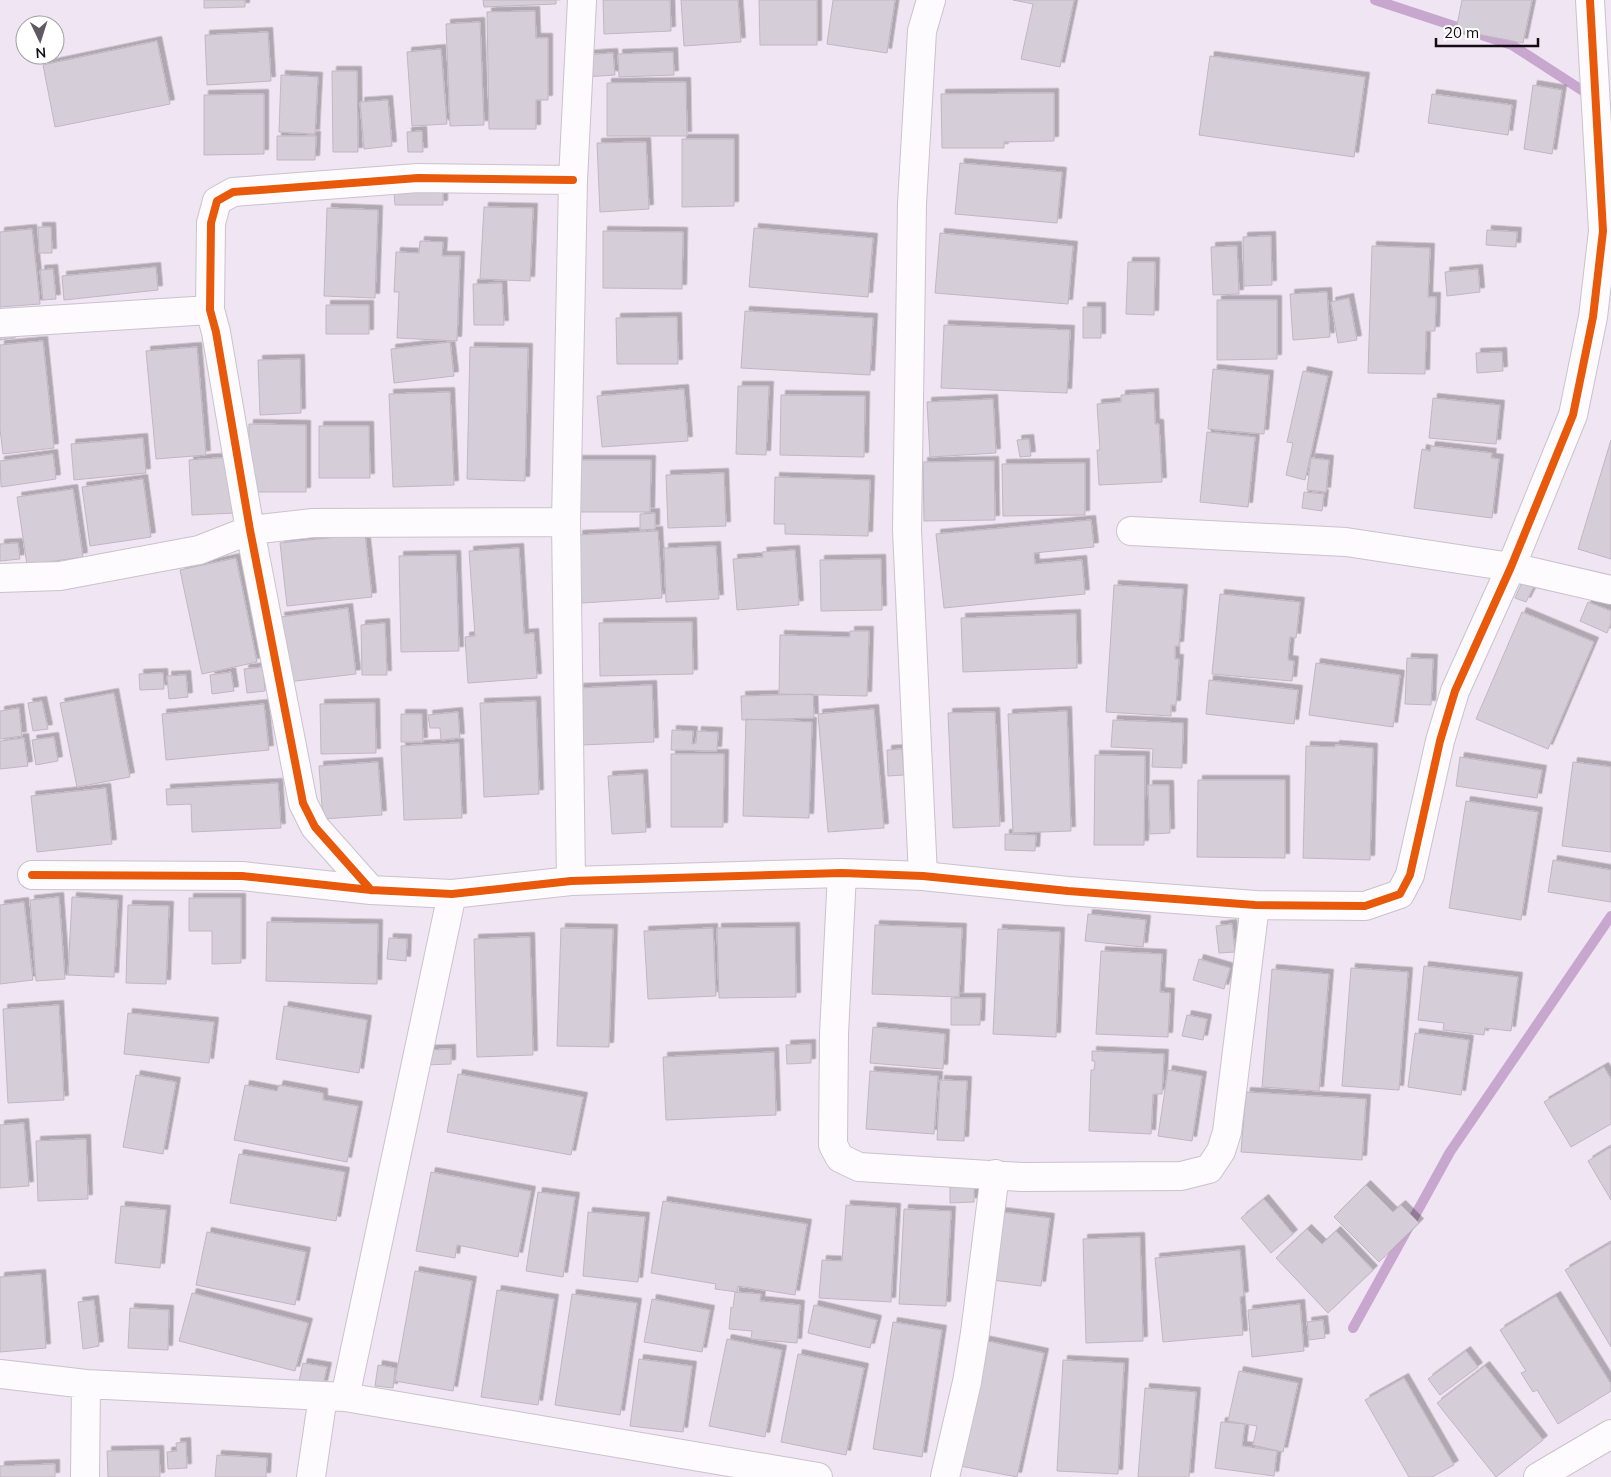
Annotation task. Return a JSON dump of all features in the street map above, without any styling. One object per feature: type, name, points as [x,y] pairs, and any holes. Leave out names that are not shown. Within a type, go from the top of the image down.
[{"type":"street","points":[[571,881],[566,522],[573,180],[582,0]]},
{"type":"street","points":[[923,876],[907,530],[912,204],[922,31],[931,0]]},
{"type":"street","points":[[32,875],[242,876],[371,890],[452,894],[571,881],[842,873],[923,876],[1068,891],[1255,905],[1365,906],[1400,894],[1410,875],[1440,741],[1455,691],[1511,567],[1573,414],[1593,317],[1603,231],[1590,0]]},
{"type":"street","points":[[371,890],[315,827],[303,803],[250,530],[216,332],[210,310],[211,222],[217,201],[232,192],[418,178],[573,180]]},
{"type":"street","points":[[0,323],[210,310]]},
{"type":"street","points":[[0,578],[60,576],[199,550],[250,530],[313,523],[566,522]]},
{"type":"street","points":[[1131,531],[1346,542],[1511,567],[1611,590]]},
{"type":"street","points":[[842,873],[834,1044],[833,1145],[840,1158],[859,1167],[1022,1177],[1181,1176],[1209,1169],[1221,1151],[1228,1132],[1255,905]]},
{"type":"street","points":[[311,1477],[334,1396],[452,894]]},
{"type":"street","points":[[945,1477],[967,1382],[995,1174]]},
{"type":"street","points":[[0,1374],[86,1384],[334,1396],[818,1477]]},
{"type":"street","points":[[86,1384],[86,1477]]},
{"type":"street","points":[[1538,1477],[1611,1434]]},
{"type":"building","points":[[204,0],[245,0],[245,7],[204,8]]},
{"type":"building","points":[[483,0],[556,0],[556,4],[484,7]]},
{"type":"building","points":[[603,0],[670,0],[671,31],[604,34]]},
{"type":"building","points":[[681,0],[738,0],[741,42],[684,46]]},
{"type":"building","points":[[759,0],[817,0],[817,45],[760,45]]},
{"type":"building","points":[[833,0],[895,0],[887,53],[827,44]]},
{"type":"building","points":[[1013,0],[1074,0],[1060,67],[1021,59],[1033,4]]},
{"type":"building","points":[[1462,0],[1532,0],[1523,43],[1456,30]]},
{"type":"building","points":[[535,11],[536,38],[548,38],[548,100],[536,100],[536,129],[489,129],[487,12]]},
{"type":"building","points":[[480,22],[484,125],[450,126],[446,24]]},
{"type":"building","points":[[268,32],[271,81],[207,85],[205,35]]},
{"type":"building","points":[[157,41],[170,104],[55,127],[43,65],[65,65],[65,60]]},
{"type":"building","points":[[441,49],[447,124],[412,126],[407,52]]},
{"type":"building","points":[[673,52],[674,75],[619,77],[618,54]]},
{"type":"building","points":[[613,53],[615,75],[585,77],[584,55]]},
{"type":"building","points":[[1210,56],[1365,77],[1354,157],[1199,135]]},
{"type":"building","points":[[332,71],[357,71],[358,152],[333,152]]},
{"type":"building","points":[[281,75],[318,77],[315,134],[279,132]]},
{"type":"building","points":[[686,82],[687,136],[607,136],[607,83]]},
{"type":"building","points":[[1533,85],[1562,90],[1552,154],[1524,149]]},
{"type":"building","points":[[1054,93],[1054,141],[1004,142],[1004,148],[942,148],[941,94]]},
{"type":"building","points":[[264,94],[264,154],[204,155],[204,95]]},
{"type":"building","points":[[1432,94],[1512,105],[1508,135],[1428,123]]},
{"type":"building","points":[[388,100],[392,146],[364,149],[360,102]]},
{"type":"building","points":[[422,131],[423,152],[408,152],[407,132]]},
{"type":"building","points":[[277,136],[316,136],[315,160],[277,160]]},
{"type":"building","points":[[682,139],[734,139],[734,206],[682,207]]},
{"type":"building","points":[[646,142],[649,209],[600,212],[597,143]]},
{"type":"building","points":[[960,163],[1062,172],[1057,223],[955,214]]},
{"type":"building","points":[[394,192],[443,192],[443,205],[395,205]]},
{"type":"building","points":[[484,207],[533,208],[530,281],[480,279]]},
{"type":"building","points":[[327,208],[378,210],[375,298],[324,296]]},
{"type":"building","points":[[38,227],[51,227],[52,253],[39,253]]},
{"type":"building","points":[[754,228],[873,238],[868,297],[749,287]]},
{"type":"building","points":[[32,229],[40,304],[0,307],[0,232]]},
{"type":"building","points":[[1487,230],[1517,232],[1516,247],[1486,245]]},
{"type":"building","points":[[603,231],[683,232],[682,289],[603,288]]},
{"type":"building","points":[[940,233],[1073,246],[1068,304],[935,293]]},
{"type":"building","points":[[1271,236],[1272,285],[1244,286],[1243,237]]},
{"type":"building","points":[[420,241],[443,242],[442,256],[460,256],[457,341],[397,338],[399,292],[394,292],[396,252],[419,253]]},
{"type":"building","points":[[1237,246],[1239,294],[1213,295],[1211,247]]},
{"type":"building","points":[[1372,246],[1430,248],[1428,297],[1436,297],[1435,331],[1426,331],[1425,374],[1368,373]]},
{"type":"building","points":[[1128,262],[1155,262],[1154,315],[1126,314]]},
{"type":"building","points":[[156,267],[158,290],[64,300],[62,276]]},
{"type":"building","points":[[53,269],[56,299],[43,300],[40,270]]},
{"type":"building","points":[[1478,269],[1480,292],[1447,296],[1445,272]]},
{"type":"building","points":[[502,283],[504,325],[474,325],[473,284]]},
{"type":"building","points":[[1327,292],[1330,337],[1293,340],[1290,294]]},
{"type":"building","points":[[1349,298],[1357,340],[1338,343],[1331,302]]},
{"type":"building","points":[[1217,300],[1277,300],[1277,359],[1217,360]]},
{"type":"building","points":[[326,305],[369,305],[369,334],[326,334]]},
{"type":"building","points":[[1083,307],[1101,307],[1101,338],[1083,338]]},
{"type":"building","points":[[745,311],[873,318],[870,375],[741,368]]},
{"type":"building","points":[[677,317],[678,364],[617,364],[616,318]]},
{"type":"building","points":[[14,324],[15,338],[0,340],[0,325]]},
{"type":"building","points":[[944,325],[1070,330],[1067,393],[941,388]]},
{"type":"building","points":[[43,341],[54,448],[3,454],[0,429],[0,345]]},
{"type":"building","points":[[450,342],[454,376],[394,383],[391,349]]},
{"type":"building","points":[[197,347],[206,455],[156,459],[146,351]]},
{"type":"building","points":[[470,347],[528,348],[525,481],[467,479]]},
{"type":"building","points":[[1502,352],[1503,371],[1477,373],[1476,353]]},
{"type":"building","points":[[300,359],[301,413],[260,415],[258,360]]},
{"type":"building","points":[[1213,369],[1269,375],[1264,434],[1208,429]]},
{"type":"building","points":[[1303,371],[1328,376],[1305,480],[1286,475],[1293,443],[1287,442]]},
{"type":"building","points":[[738,386],[769,386],[766,455],[736,454]]},
{"type":"building","points":[[684,389],[688,441],[602,447],[597,396]]},
{"type":"building","points":[[450,392],[454,485],[393,487],[389,394]]},
{"type":"building","points":[[1154,393],[1155,424],[1159,424],[1162,482],[1099,485],[1097,450],[1100,450],[1097,404],[1121,402],[1121,395]]},
{"type":"building","points":[[781,395],[865,396],[864,457],[780,455]]},
{"type":"building","points":[[1433,398],[1500,405],[1496,444],[1429,438]]},
{"type":"building","points":[[993,399],[996,453],[930,457],[927,402]]},
{"type":"building","points":[[249,424],[306,425],[306,492],[248,492]]},
{"type":"building","points":[[319,426],[369,426],[370,478],[319,478]]},
{"type":"building","points":[[1207,432],[1255,437],[1248,507],[1200,502]]},
{"type":"building","points":[[143,438],[146,473],[74,480],[71,444]]},
{"type":"building","points":[[1029,439],[1031,456],[1020,457],[1017,440]]},
{"type":"building","points":[[1611,440],[1611,559],[1578,549]]},
{"type":"building","points":[[1431,446],[1492,453],[1491,458],[1499,459],[1492,518],[1414,508],[1422,449],[1430,451]]},
{"type":"building","points":[[53,454],[56,479],[1,487],[0,461]]},
{"type":"building","points":[[234,457],[236,513],[192,515],[189,460]]},
{"type":"building","points":[[1311,458],[1329,460],[1326,492],[1307,490]]},
{"type":"building","points":[[578,460],[651,460],[650,512],[578,512]]},
{"type":"building","points":[[994,461],[995,520],[924,521],[923,462]]},
{"type":"building","points":[[1085,463],[1085,515],[1003,516],[1002,464]]},
{"type":"building","points":[[724,473],[726,526],[668,528],[666,475]]},
{"type":"building","points":[[775,477],[870,480],[868,536],[785,534],[785,524],[774,524]]},
{"type":"building","points":[[143,479],[151,537],[90,546],[82,487]]},
{"type":"building","points":[[73,489],[83,557],[27,565],[17,497]]},
{"type":"building","points":[[1304,492],[1324,494],[1322,511],[1302,508]]},
{"type":"building","points":[[655,513],[655,529],[640,530],[640,514]]},
{"type":"building","points":[[1091,520],[1094,547],[1034,553],[1035,564],[1082,560],[1085,594],[944,608],[936,534]]},
{"type":"building","points":[[658,531],[662,598],[582,603],[578,535]]},
{"type":"building","points":[[365,534],[372,597],[287,606],[280,543]]},
{"type":"building","points":[[18,543],[20,559],[0,561],[0,544]]},
{"type":"building","points":[[716,546],[719,599],[666,602],[664,548]]},
{"type":"building","points":[[519,548],[524,634],[534,633],[537,678],[468,683],[465,637],[475,636],[469,551]]},
{"type":"building","points":[[795,550],[799,605],[737,610],[733,559],[763,557],[762,552]]},
{"type":"building","points":[[456,555],[459,651],[401,652],[399,556]]},
{"type":"building","points":[[236,558],[257,662],[202,674],[180,570]]},
{"type":"building","points":[[881,559],[882,610],[821,611],[820,560]]},
{"type":"building","points":[[1523,580],[1534,586],[1526,602],[1515,598]]},
{"type":"building","points":[[1114,585],[1183,589],[1179,646],[1175,646],[1175,659],[1179,659],[1176,705],[1171,705],[1171,716],[1106,712]]},
{"type":"building","points":[[1220,594],[1300,602],[1296,638],[1290,637],[1288,660],[1294,661],[1292,681],[1212,674]]},
{"type":"building","points":[[1588,602],[1611,611],[1611,623],[1607,633],[1580,621]]},
{"type":"building","points":[[348,608],[356,674],[287,682],[280,617]]},
{"type":"building","points":[[1522,612],[1594,642],[1548,749],[1476,719]]},
{"type":"building","points":[[1076,614],[1077,668],[963,672],[961,618]]},
{"type":"building","points":[[692,622],[693,674],[600,676],[599,623]]},
{"type":"building","points":[[385,623],[387,675],[362,675],[361,625]]},
{"type":"building","points":[[850,631],[869,631],[867,696],[779,694],[780,635],[850,637]]},
{"type":"building","points":[[1407,658],[1433,659],[1431,705],[1405,704]]},
{"type":"building","points":[[1316,663],[1400,675],[1393,727],[1309,715]]},
{"type":"building","points":[[263,667],[265,691],[247,693],[244,669]]},
{"type":"building","points":[[231,672],[234,691],[212,694],[210,675]]},
{"type":"building","points":[[163,673],[164,689],[140,690],[139,674]]},
{"type":"building","points":[[186,675],[188,697],[169,699],[167,676]]},
{"type":"building","points":[[1209,680],[1298,690],[1294,724],[1206,714]]},
{"type":"building","points":[[652,685],[654,742],[581,745],[579,688]]},
{"type":"building","points":[[114,693],[130,777],[77,787],[60,703]]},
{"type":"building","points":[[813,694],[814,718],[742,720],[741,696]]},
{"type":"building","points":[[42,701],[48,729],[33,731],[28,703]]},
{"type":"building","points":[[536,701],[539,794],[484,797],[480,703]]},
{"type":"building","points":[[375,703],[376,753],[321,754],[320,704]]},
{"type":"building","points":[[264,704],[269,750],[166,760],[162,714]]},
{"type":"building","points":[[19,708],[22,736],[0,739],[0,711]]},
{"type":"building","points":[[874,709],[884,828],[828,832],[818,714]]},
{"type":"building","points":[[1067,711],[1071,831],[1013,833],[1008,714]]},
{"type":"building","points":[[458,712],[460,738],[441,740],[440,728],[430,728],[428,715]]},
{"type":"building","points":[[995,712],[1000,826],[953,828],[948,713]]},
{"type":"building","points":[[401,714],[422,714],[423,742],[401,742]]},
{"type":"building","points":[[746,719],[812,722],[809,818],[743,816]]},
{"type":"building","points":[[1113,720],[1183,723],[1182,768],[1152,767],[1153,749],[1111,747]]},
{"type":"building","points":[[672,730],[693,731],[692,744],[696,743],[697,731],[718,732],[717,751],[671,750]]},
{"type":"building","points":[[54,737],[58,761],[36,765],[32,740]]},
{"type":"building","points":[[24,738],[28,766],[0,769],[0,741]]},
{"type":"building","points":[[459,743],[462,818],[404,820],[401,746]]},
{"type":"building","points":[[1335,745],[1373,748],[1370,860],[1303,858],[1306,746],[1335,747]]},
{"type":"building","points":[[902,749],[904,775],[888,776],[887,750]]},
{"type":"building","points":[[671,754],[724,754],[723,827],[671,827]]},
{"type":"building","points":[[1095,755],[1145,756],[1144,845],[1094,845]]},
{"type":"building","points":[[1460,757],[1542,770],[1537,798],[1456,786]]},
{"type":"building","points":[[378,762],[382,815],[323,819],[319,766]]},
{"type":"building","points":[[1573,762],[1611,767],[1611,852],[1562,846]]},
{"type":"building","points":[[643,774],[646,832],[612,834],[608,776]]},
{"type":"building","points":[[1198,780],[1285,780],[1285,858],[1197,857]]},
{"type":"building","points":[[278,783],[281,828],[192,832],[191,804],[167,805],[166,789]]},
{"type":"building","points":[[1148,785],[1169,785],[1170,833],[1150,834]]},
{"type":"building","points":[[106,788],[112,844],[37,852],[31,796]]},
{"type":"building","points":[[1466,801],[1538,812],[1521,920],[1449,908]]},
{"type":"building","points":[[1005,834],[1036,835],[1035,851],[1005,850]]},
{"type":"building","points":[[1553,860],[1611,870],[1611,902],[1548,892]]},
{"type":"building","points":[[59,897],[65,979],[36,981],[30,900]]},
{"type":"building","points":[[72,897],[118,900],[114,977],[68,975]]},
{"type":"building","points":[[189,898],[241,898],[241,963],[212,964],[212,931],[189,931]]},
{"type":"building","points":[[24,902],[33,980],[0,984],[0,905]]},
{"type":"building","points":[[128,905],[169,906],[166,984],[126,983]]},
{"type":"building","points":[[1088,914],[1146,920],[1143,947],[1085,941]]},
{"type":"building","points":[[267,922],[378,924],[377,984],[266,981]]},
{"type":"building","points":[[1232,924],[1235,952],[1219,953],[1216,926]]},
{"type":"building","points":[[875,925],[962,928],[959,997],[872,994]]},
{"type":"building","points":[[795,927],[796,997],[719,998],[717,928]]},
{"type":"building","points":[[561,928],[613,929],[609,1047],[557,1046]]},
{"type":"building","points":[[713,928],[716,996],[648,999],[644,931]]},
{"type":"building","points":[[998,929],[1060,932],[1056,1037],[993,1034]]},
{"type":"building","points":[[530,937],[533,1055],[477,1057],[474,939]]},
{"type":"building","points":[[389,938],[407,939],[406,961],[387,959]]},
{"type":"building","points":[[1101,951],[1162,954],[1160,992],[1170,993],[1168,1037],[1096,1034]]},
{"type":"building","points":[[1199,959],[1230,968],[1224,989],[1193,980]]},
{"type":"building","points":[[1424,966],[1518,977],[1511,1031],[1485,1028],[1484,1035],[1443,1030],[1444,1023],[1418,1020]]},
{"type":"building","points":[[1351,968],[1408,972],[1399,1090],[1342,1086]]},
{"type":"building","points":[[1272,969],[1329,974],[1319,1091],[1262,1087]]},
{"type":"building","points":[[951,998],[981,998],[980,1025],[951,1025]]},
{"type":"building","points":[[59,1005],[64,1100],[8,1103],[3,1009]]},
{"type":"building","points":[[284,1006],[367,1020],[359,1073],[276,1059]]},
{"type":"building","points":[[128,1013],[214,1022],[209,1063],[124,1054]]},
{"type":"building","points":[[1187,1015],[1207,1019],[1203,1040],[1182,1036]]},
{"type":"building","points":[[873,1027],[945,1034],[943,1069],[870,1063]]},
{"type":"building","points":[[1415,1033],[1469,1040],[1461,1095],[1408,1087]]},
{"type":"building","points":[[811,1044],[811,1063],[787,1064],[786,1045]]},
{"type":"building","points":[[451,1049],[451,1064],[425,1065],[425,1050]]},
{"type":"building","points":[[1092,1051],[1164,1054],[1162,1094],[1153,1094],[1151,1134],[1089,1131],[1091,1070],[1094,1070],[1095,1061],[1092,1061]]},
{"type":"building","points":[[774,1052],[776,1115],[666,1120],[663,1057]]},
{"type":"building","points":[[1604,1067],[1611,1079],[1611,1124],[1571,1147],[1544,1102]]},
{"type":"building","points":[[1168,1070],[1202,1076],[1192,1141],[1158,1136]]},
{"type":"building","points":[[870,1071],[938,1076],[934,1134],[866,1129]]},
{"type":"building","points":[[458,1074],[583,1097],[571,1155],[447,1132]]},
{"type":"building","points":[[136,1075],[176,1082],[163,1154],[123,1147]]},
{"type":"building","points":[[940,1080],[967,1081],[964,1141],[937,1140]]},
{"type":"building","points":[[245,1085],[277,1091],[279,1085],[323,1093],[323,1100],[358,1106],[347,1162],[234,1140]]},
{"type":"building","points":[[1246,1092],[1366,1099],[1362,1160],[1241,1152]]},
{"type":"building","points":[[24,1123],[29,1186],[0,1188],[0,1125]]},
{"type":"building","points":[[86,1139],[88,1199],[38,1201],[36,1141]]},
{"type":"building","points":[[1611,1147],[1611,1200],[1588,1161]]},
{"type":"building","points":[[239,1154],[345,1172],[336,1221],[230,1203]]},
{"type":"building","points":[[431,1172],[531,1191],[518,1257],[457,1245],[455,1258],[416,1251]]},
{"type":"building","points":[[1366,1185],[1393,1212],[1401,1205],[1419,1223],[1379,1262],[1334,1217]]},
{"type":"building","points":[[974,1186],[974,1202],[950,1203],[950,1187]]},
{"type":"building","points":[[538,1192],[575,1197],[563,1277],[526,1271]]},
{"type":"building","points":[[1264,1199],[1293,1234],[1271,1253],[1241,1218]]},
{"type":"building","points":[[663,1201],[807,1224],[795,1295],[738,1286],[737,1292],[715,1289],[716,1284],[651,1273]]},
{"type":"building","points":[[846,1205],[896,1208],[891,1302],[819,1298],[822,1260],[842,1261]]},
{"type":"building","points":[[121,1206],[166,1210],[160,1268],[115,1263]]},
{"type":"building","points":[[904,1209],[951,1211],[946,1306],[899,1304]]},
{"type":"building","points":[[588,1212],[645,1217],[638,1282],[583,1276]]},
{"type":"building","points":[[1000,1212],[1050,1218],[1041,1286],[992,1280]]},
{"type":"building","points":[[1307,1229],[1322,1244],[1336,1231],[1373,1270],[1328,1313],[1276,1258]]},
{"type":"building","points":[[207,1232],[306,1252],[295,1305],[196,1285]]},
{"type":"building","points":[[1140,1237],[1143,1341],[1086,1343],[1083,1239]]},
{"type":"building","points":[[1611,1243],[1611,1347],[1565,1270]]},
{"type":"building","points":[[1240,1250],[1244,1296],[1240,1297],[1243,1335],[1163,1342],[1155,1258]]},
{"type":"building","points":[[415,1271],[472,1281],[453,1391],[395,1381]]},
{"type":"building","points":[[41,1274],[46,1348],[0,1352],[0,1277]]},
{"type":"building","points":[[497,1290],[554,1299],[538,1405],[481,1397]]},
{"type":"building","points":[[735,1292],[761,1294],[760,1301],[800,1305],[797,1343],[751,1339],[752,1331],[729,1329],[731,1307],[733,1308]]},
{"type":"building","points":[[192,1293],[308,1323],[295,1371],[179,1341]]},
{"type":"building","points":[[572,1294],[637,1303],[620,1415],[555,1405]]},
{"type":"building","points":[[1556,1296],[1611,1384],[1611,1391],[1558,1424],[1537,1390],[1533,1392],[1521,1373],[1526,1371],[1500,1330]]},
{"type":"building","points":[[652,1299],[710,1310],[702,1352],[644,1342]]},
{"type":"building","points":[[94,1300],[99,1346],[83,1349],[78,1302]]},
{"type":"building","points":[[1300,1304],[1304,1351],[1252,1357],[1248,1310]]},
{"type":"building","points":[[814,1305],[877,1320],[870,1348],[808,1333]]},
{"type":"building","points":[[130,1308],[169,1310],[168,1350],[128,1348]]},
{"type":"building","points":[[1323,1320],[1325,1338],[1309,1340],[1307,1322]]},
{"type":"building","points":[[893,1322],[942,1330],[922,1457],[873,1449]]},
{"type":"building","points":[[727,1339],[782,1350],[765,1437],[709,1426]]},
{"type":"building","points":[[982,1340],[1044,1353],[1017,1477],[955,1465]]},
{"type":"building","points":[[1466,1351],[1478,1367],[1440,1395],[1428,1379]]},
{"type":"building","points":[[798,1354],[864,1368],[846,1455],[781,1442]]},
{"type":"building","points":[[639,1359],[692,1366],[683,1432],[630,1426]]},
{"type":"building","points":[[1063,1360],[1124,1363],[1118,1474],[1057,1471]]},
{"type":"building","points":[[303,1363],[327,1367],[323,1385],[299,1381]]},
{"type":"building","points":[[378,1365],[395,1368],[393,1388],[375,1386]]},
{"type":"building","points":[[1485,1366],[1543,1440],[1496,1477],[1437,1403]]},
{"type":"building","points":[[1239,1371],[1298,1383],[1283,1452],[1253,1445],[1257,1426],[1228,1421]]},
{"type":"building","points":[[1404,1378],[1454,1465],[1432,1477],[1409,1477],[1365,1400]]},
{"type":"building","points":[[1145,1388],[1196,1392],[1189,1477],[1138,1477]]},
{"type":"building","points":[[1221,1422],[1245,1424],[1242,1446],[1277,1451],[1274,1476],[1215,1468]]},
{"type":"building","points":[[186,1442],[187,1468],[168,1469],[167,1452],[177,1451],[176,1443]]},
{"type":"building","points":[[159,1450],[160,1477],[108,1477],[107,1451]]},
{"type":"building","points":[[217,1455],[267,1458],[266,1477],[215,1477]]},
{"type":"building","points":[[55,1464],[55,1477],[0,1477],[0,1466]]},
{"type":"waterway","points":[[1375,0],[1512,45],[1611,109]]},
{"type":"waterway","points":[[1353,1328],[1450,1152],[1611,916]]},
{"type":"cycle path","points":[[32,875],[242,876],[371,890],[452,894],[571,881],[842,873],[923,876],[1068,891],[1255,905],[1365,906],[1400,894],[1410,875],[1440,741],[1455,691],[1511,567],[1573,415],[1593,317],[1603,231],[1590,0]]},
{"type":"cycle path","points":[[371,890],[315,827],[303,803],[250,530],[216,332],[210,310],[211,223],[217,201],[233,192],[418,178],[573,180]]}]
